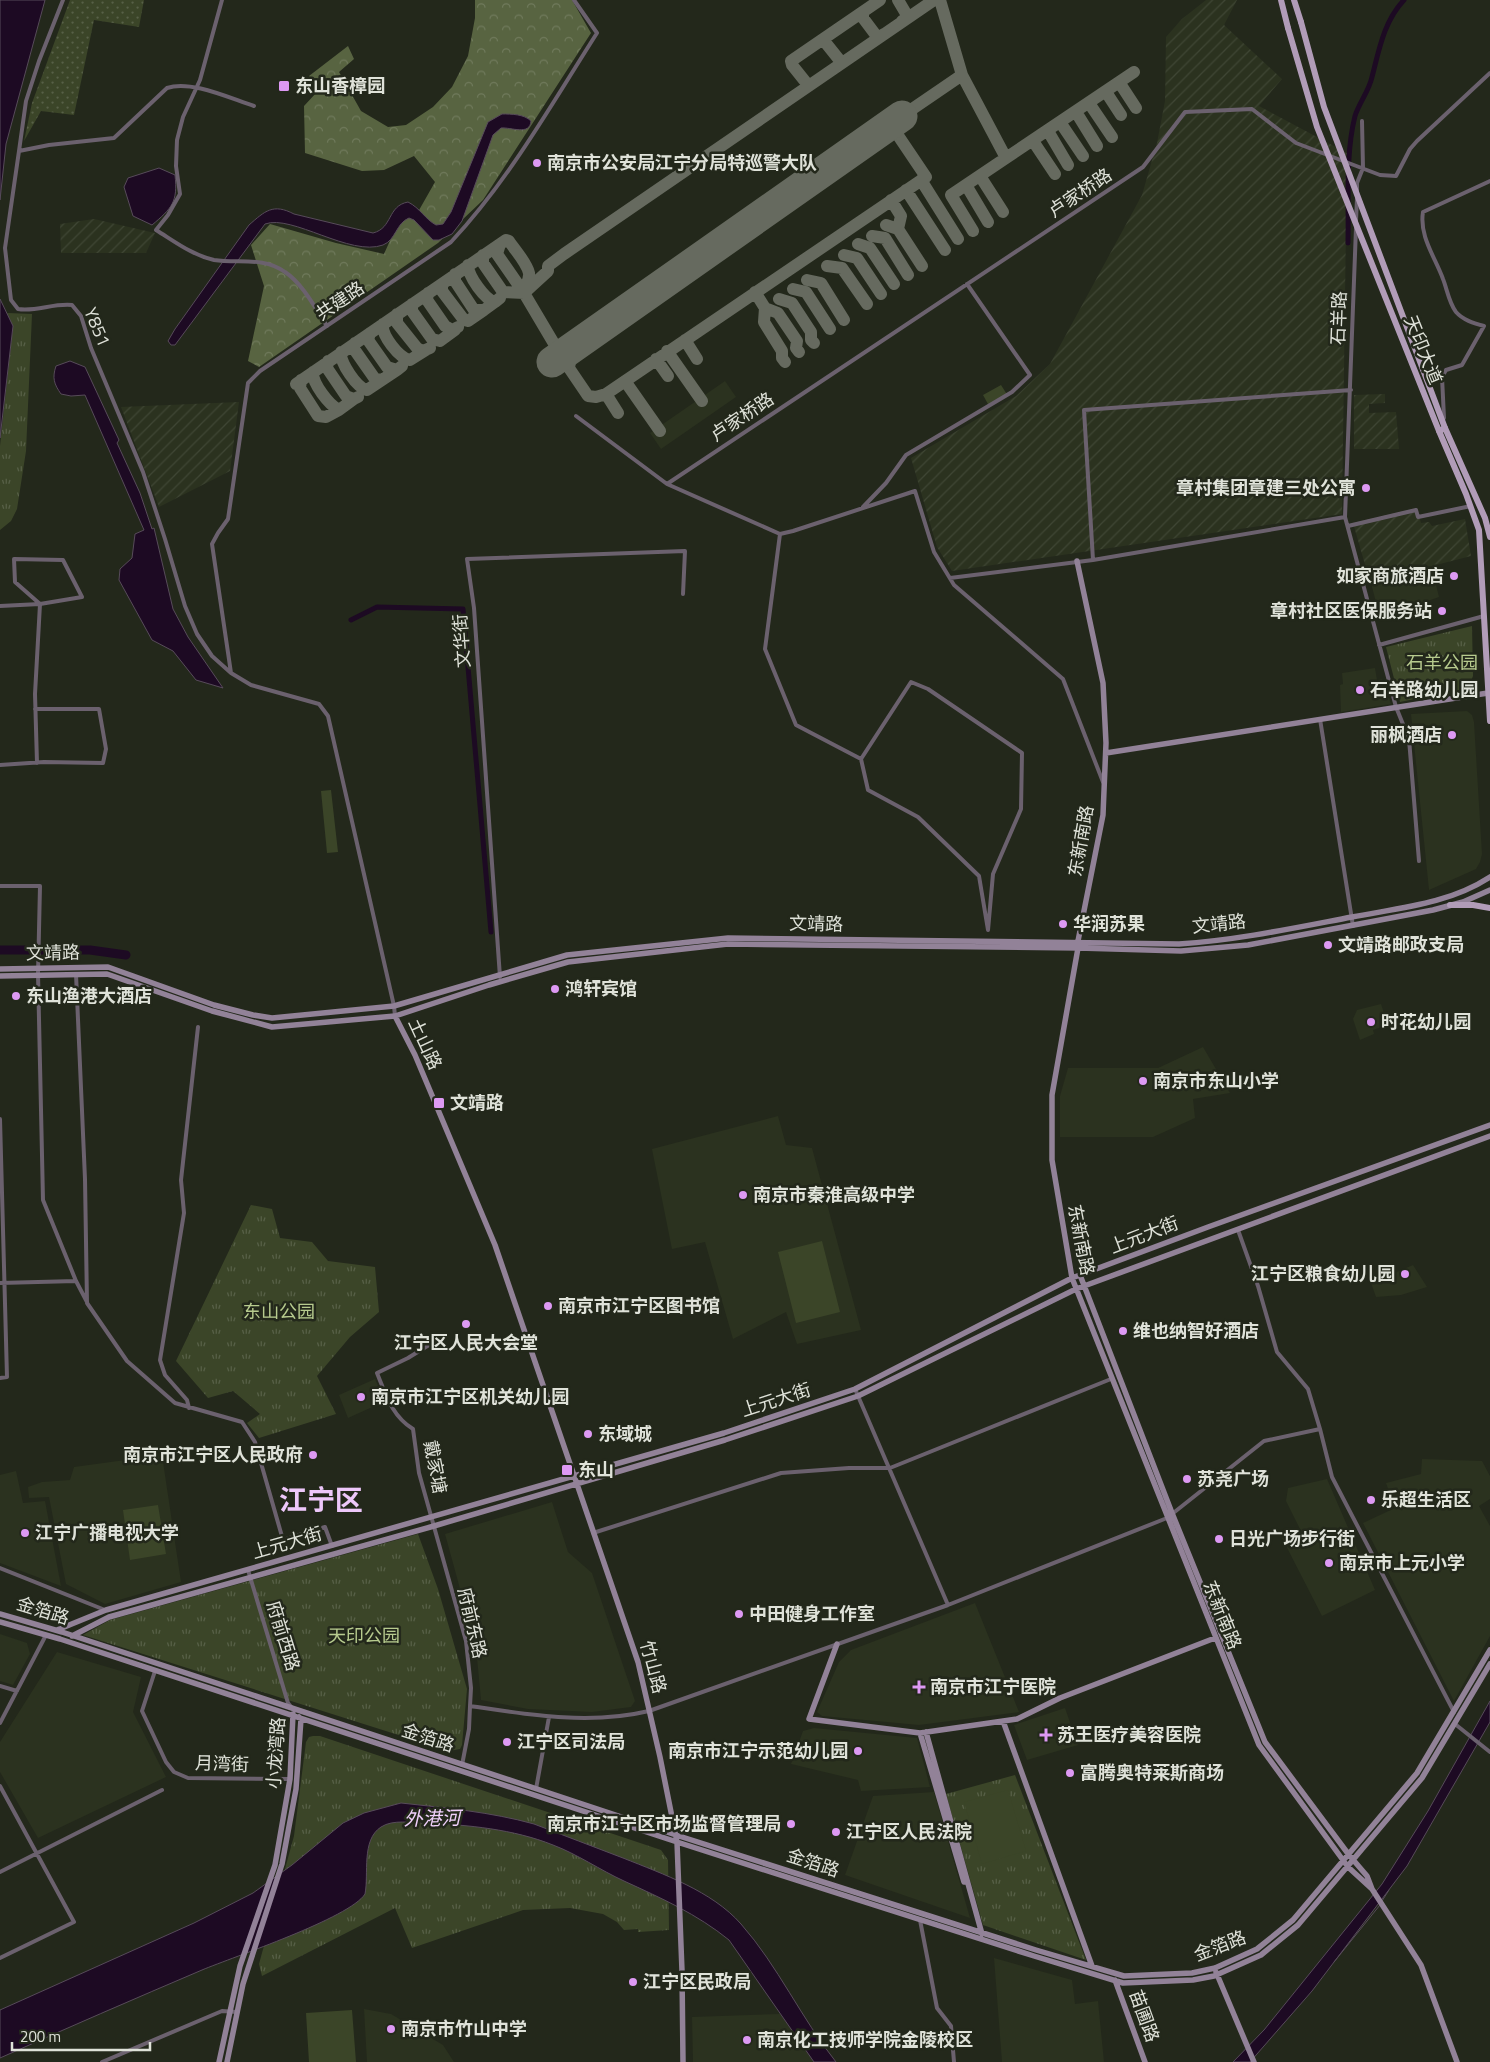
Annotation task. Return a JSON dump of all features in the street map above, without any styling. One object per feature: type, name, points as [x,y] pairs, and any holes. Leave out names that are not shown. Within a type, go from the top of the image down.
[{"type":"main road","name":"天印大道","points":[[1281,0],[1317,127],[1442,429],[1488,517],[1490,537]]},
{"type":"main road","name":"天印大道","points":[[1294,0],[1324,107],[1477,522],[1490,720]]},
{"type":"main road","points":[[1477,522],[1488,517]]},
{"type":"main road","points":[[1479,530],[1489,525]]},
{"type":"main road","name":"东新南路","points":[[1077,562],[1103,683],[1106,753],[1103,815],[1052,1095],[1052,1160],[1072,1278],[1259,1745],[1348,1867],[1372,1889]]},
{"type":"main road","points":[[1106,753],[1488,693]]},
{"type":"main road","name":"文靖路","points":[[0,969],[108,967],[214,1005],[272,1018],[394,1006],[568,962],[728,944],[1179,944],[1245,938],[1446,898],[1464,892],[1490,877]]},
{"type":"main road","name":"文靖路","points":[[1078,944],[1181,951],[1248,945],[1353,926],[1464,902],[1490,890]]},
{"type":"main road","points":[[1450,905],[1472,904],[1490,908]]},
{"type":"main road","name":"文靖路","points":[[0,976],[38,969],[76,974],[107,974],[212,1011],[272,1027],[395,1016],[501,978]]},
{"type":"main road","name":"土山路","points":[[395,1016],[415,1055],[495,1245],[573,1475]]},
{"type":"main road","name":"上元大街","points":[[46,1635],[106,1610],[724,1433],[855,1389],[1072,1278],[1490,1125]]},
{"type":"main road","name":"上元大街","points":[[60,1639],[72,1636],[109,1617],[434,1526],[726,1440],[858,1396],[1076,1289],[1490,1136]]},
{"type":"main road","name":"东新南路","points":[[1080,1275],[1172,1513],[1265,1742],[1366,1876],[1372,1889]]},
{"type":"main road","name":"竹山路","points":[[573,1475],[638,1662],[676,1834],[684,2062]]},
{"type":"main road","name":"金箔路","points":[[0,1614],[980,1932],[1124,1976],[1192,1973],[1214,1968],[1257,1949],[1293,1920],[1417,1772],[1490,1650]]},
{"type":"main road","name":"金箔路","points":[[0,1622],[60,1639],[676,1842],[1123,1983],[1193,1980],[1215,1975],[1261,1955],[1298,1925],[1354,1861],[1422,1778],[1490,1664]]},
{"type":"main road","points":[[837,1644],[809,1719],[923,1732],[1017,1719],[1060,1698],[1215,1638]]},
{"type":"main road","name":"小龙湾路","points":[[219,2062],[236,1982],[279,1864],[290,1779],[293,1710]]},
{"type":"main road","name":"小龙湾路","points":[[227,2062],[243,1984],[279,1864],[296,1790],[301,1719],[293,1710]]},
{"type":"main road","points":[[1004,1721],[1092,1966]]},
{"type":"main road","points":[[923,1732],[982,1940]]},
{"type":"main road","points":[[1372,1889],[1421,1966],[1458,2062]]},
{"type":"main road","points":[[1214,1968],[1215,1975],[1250,2062]]},
{"type":"main road","name":"苗圃路","points":[[1115,1980],[1145,2062]]},
{"type":"main road","points":[[1248,2054],[1254,2062]]},
{"type":"street","name":"Y851","points":[[63,0],[39,61],[26,101],[5,248],[11,300],[18,308],[28,310],[60,303],[72,305],[81,316],[90,348],[143,472],[166,539],[185,606],[197,634],[212,656],[230,673]]},
{"type":"street","points":[[222,0],[196,88],[183,117],[177,140],[176,166],[180,194],[168,215],[156,230],[184,248],[202,256],[215,260],[259,261],[285,271],[300,286],[327,326]]},
{"type":"street","name":"共建路","points":[[230,673],[212,544],[228,519],[248,384],[260,371],[451,242],[497,190],[597,33],[574,0]]},
{"type":"street","name":"卢家桥路","points":[[666,484],[1144,167],[1185,112],[1252,109],[1296,142],[1380,175],[1396,176],[1410,149],[1417,140],[1490,73]]},
{"type":"street","points":[[19,151],[49,145],[114,138],[167,88],[176,85],[196,88],[254,106]]},
{"type":"street","name":"石羊路","points":[[1362,121],[1363,168],[1357,183],[1346,517],[1396,707],[1409,739],[1419,861]]},
{"type":"street","points":[[1442,429],[1442,377],[1446,370],[1462,365],[1484,326],[1467,321],[1456,311],[1439,268],[1432,257],[1422,220],[1423,212],[1490,181]]},
{"type":"street","points":[[861,509],[886,483],[906,455],[1012,392],[1030,375],[967,284]]},
{"type":"street","points":[[1093,560],[1084,410],[1351,390]]},
{"type":"street","points":[[576,416],[666,484],[780,534],[915,491],[934,552],[954,585],[1063,679],[1104,785]]},
{"type":"street","points":[[1348,526],[1416,510],[1418,517],[1471,506]]},
{"type":"street","points":[[950,578],[1093,560],[1346,517]]},
{"type":"street","points":[[780,534],[765,649],[796,725],[861,760],[868,790],[918,818],[979,876],[988,930],[993,874],[1021,809],[1022,752],[928,689],[911,682],[861,760]]},
{"type":"street","name":"文华街","points":[[501,978],[468,559],[686,551],[683,594]]},
{"type":"street","points":[[0,606],[40,604],[82,597],[63,560],[14,559],[15,582],[40,604]]},
{"type":"street","points":[[37,762],[35,708],[40,604]]},
{"type":"street","points":[[1379,645],[1484,616]]},
{"type":"street","name":"土山路","points":[[230,673],[252,685],[319,704],[328,716],[395,1016]]},
{"type":"street","points":[[0,765],[37,762],[103,763],[106,749],[99,708],[35,708]]},
{"type":"street","points":[[1320,719],[1353,926]]},
{"type":"street","points":[[0,886],[40,886],[38,969],[43,1200],[87,1303],[127,1362],[175,1403],[242,1422],[255,1442],[283,1540],[325,1527],[332,1546]]},
{"type":"street","points":[[76,974],[85,1179],[87,1303]]},
{"type":"street","points":[[189,1408],[187,1400],[165,1375],[160,1360],[184,1212],[181,1180],[198,1027]]},
{"type":"street","points":[[0,1118],[2,1283],[7,1377],[0,1378]]},
{"type":"street","points":[[1238,1230],[1258,1286],[1277,1352],[1308,1389],[1332,1477],[1454,1712]]},
{"type":"street","points":[[2,1283],[76,1281]]},
{"type":"street","name":"戴家塘","points":[[429,1345],[377,1373],[392,1410],[402,1423],[413,1429],[419,1472],[432,1518]]},
{"type":"street","points":[[594,1534],[781,1472],[849,1468],[890,1468],[1111,1379]]},
{"type":"street","points":[[855,1389],[948,1605]]},
{"type":"street","points":[[470,1706],[549,1717],[628,1716],[649,1712],[948,1605],[1167,1518],[1264,1441],[1320,1430]]},
{"type":"street","name":"府前东路","points":[[432,1518],[466,1641],[471,1688],[469,1728],[462,1765]]},
{"type":"street","points":[[0,1568],[106,1610]]},
{"type":"street","name":"府前西路","points":[[248,1570],[288,1703],[293,1710]]},
{"type":"street","points":[[0,1723],[46,1635]]},
{"type":"street","name":"月湾街","points":[[155,1671],[142,1711],[166,1762],[174,1772],[188,1778],[290,1779]]},
{"type":"street","points":[[0,1686],[17,1691]]},
{"type":"street","points":[[536,1789],[549,1717]]},
{"type":"street","points":[[1455,1724],[1490,1752]]},
{"type":"street","points":[[0,1786],[74,1922],[0,1958]]},
{"type":"street","points":[[0,1872],[162,1790]]},
{"type":"street","points":[[920,1920],[937,2008],[951,2026],[954,2062]]},
{"type":"street","points":[[102,2062],[222,2011],[230,2010],[237,2012]]},
{"type":"shaded area","points":[[1206,0],[1237,0],[1224,25],[1282,79],[1259,106],[1347,153],[1342,514],[952,571],[937,547],[911,458],[1016,396],[1050,364],[1142,195],[1157,143],[1165,101],[1166,37],[1182,19]]},
{"type":"shaded area","points":[[94,219],[155,233],[146,253],[61,253],[60,224]]},
{"type":"shaded area","points":[[725,381],[736,397],[661,449],[650,433]]},
{"type":"shaded area","points":[[1385,394],[1385,403],[1369,404],[1369,413],[1396,412],[1399,449],[1354,449],[1354,395]]},
{"type":"shaded area","points":[[239,402],[230,471],[159,507],[121,407]]},
{"type":"shaded area","points":[[1417,508],[1421,523],[1429,522],[1432,526],[1465,519],[1471,556],[1370,582],[1353,523]]},
{"type":"shaded area","points":[[1432,569],[1439,597],[1380,618],[1371,583]]},
{"type":"shaded area","name":"石羊路幼儿园","points":[[1375,668],[1377,680],[1382,679],[1384,685],[1379,686],[1381,694],[1385,694],[1386,698],[1389,698],[1391,704],[1341,712],[1340,685],[1343,684],[1342,673]]},
{"type":"shaded area","points":[[1467,711],[1472,715],[1474,722],[1482,854],[1476,869],[1429,890],[1411,714]]},
{"type":"shaded area","name":"时花幼儿园","points":[[1381,1004],[1388,1025],[1373,1030],[1374,1034],[1360,1040],[1353,1019],[1357,1010]]},
{"type":"shaded area","name":"南京市东山小学","points":[[1203,1047],[1230,1093],[1193,1099],[1195,1118],[1153,1137],[1060,1137],[1060,1096],[1068,1068],[1158,1068]]},
{"type":"shaded area","name":"南京市秦淮高级中学","points":[[778,1116],[786,1145],[812,1148],[861,1330],[797,1344],[786,1312],[733,1339],[705,1242],[672,1249],[652,1149]]},
{"type":"shaded area","name":"江宁区粮食幼儿园","points":[[1413,1265],[1427,1287],[1401,1295],[1376,1297],[1371,1283]]},
{"type":"shaded area","name":"南京市江宁区机关幼儿园","points":[[375,1379],[384,1399],[379,1404],[348,1418],[339,1395]]},
{"type":"shaded area","points":[[162,1455],[181,1582],[105,1604],[66,1584],[49,1497],[29,1498],[28,1487],[42,1482],[70,1480],[74,1467]]},
{"type":"shaded area","points":[[1422,1459],[1482,1461],[1490,1476],[1490,1499],[1479,1506],[1490,1526],[1490,1636],[1454,1701],[1363,1523],[1395,1508],[1386,1483],[1421,1474]]},
{"type":"shaded area","name":"江宁广播电视大学","points":[[16,1471],[23,1503],[45,1501],[61,1586],[0,1563],[0,1475]]},
{"type":"shaded area","name":"南京市上元小学","points":[[1327,1479],[1375,1590],[1322,1616],[1281,1536],[1300,1529],[1286,1501],[1288,1488]]},
{"type":"shaded area","points":[[552,1502],[568,1552],[592,1573],[635,1701],[631,1707],[592,1712],[528,1709],[481,1700],[476,1647],[445,1534]]},
{"type":"shaded area","name":"南京市江宁医院","points":[[975,1603],[1019,1712],[919,1725],[822,1716],[817,1712],[839,1662],[851,1650]]},
{"type":"shaded area","points":[[0,1634],[27,1643],[30,1654],[13,1685],[0,1681]]},
{"type":"shaded area","points":[[57,1652],[141,1677],[133,1712],[166,1777],[38,1838],[0,1772],[0,1742]]},
{"type":"shaded area","name":"苏王医疗美容医院","points":[[1065,1708],[1078,1745],[1027,1760],[1014,1725]]},
{"type":"shaded area","name":"南京市江宁示范幼儿园","points":[[814,1728],[917,1738],[930,1787],[861,1791],[858,1780],[791,1764],[803,1731]]},
{"type":"shaded area","points":[[934,1792],[970,1918],[845,1875],[873,1796]]},
{"type":"shaded area","points":[[994,1958],[1072,1980],[1075,2004],[1098,2001],[1104,2062],[1002,2062]]},
{"type":"shaded area","name":"南京市竹山中学","points":[[364,2009],[391,2014],[443,2045],[454,2062],[367,2062]]},
{"type":"shaded area","name":"南京化工技师学院金陵校区","points":[[780,2014],[821,2062],[693,2062],[692,2017]]},
{"type":"green space","points":[[70,0],[144,0],[139,27],[94,20],[74,115],[41,111],[24,141],[32,103]]},
{"type":"green space","name":"东山香樟园","points":[[475,0],[572,0],[591,33],[483,200],[438,243],[259,367],[248,361],[264,286],[251,245],[270,224],[336,243],[384,254],[401,216],[414,219],[435,182],[414,156],[384,170],[362,171],[305,153],[304,106],[317,92],[309,76],[348,46],[354,59],[339,72],[361,111],[388,127],[406,125],[433,107],[452,87],[468,56],[475,18]]},
{"type":"green space","points":[[7,313],[32,314],[26,451],[17,509],[11,521],[0,530],[0,446],[13,326]]},
{"type":"green space","points":[[1001,385],[1008,396],[989,406],[983,395]]},
{"type":"green space","name":"石羊公园","points":[[1472,626],[1473,676],[1468,688],[1400,702],[1386,647]]},
{"type":"green space","points":[[331,790],[338,852],[327,853],[321,791]]},
{"type":"green space","name":"东山公园","points":[[251,1205],[272,1209],[280,1238],[312,1242],[328,1261],[375,1267],[379,1312],[350,1337],[317,1376],[336,1414],[259,1438],[247,1423],[260,1414],[233,1391],[208,1398],[176,1361]]},
{"type":"green space","points":[[822,1241],[840,1312],[796,1323],[778,1252]]},
{"type":"green space","points":[[158,1505],[166,1554],[130,1560],[123,1510]]},
{"type":"green space","name":"天印公园","points":[[418,1534],[438,1589],[467,1689],[462,1745],[460,1749],[449,1751],[83,1635],[110,1620]]},
{"type":"green space","points":[[320,1736],[661,1850],[668,1860],[669,1930],[638,1932],[638,1929],[624,1930],[617,1922],[603,1914],[570,1908],[523,1910],[412,1948],[395,1908],[262,1976],[259,1964],[294,1836],[306,1742],[309,1737]]},
{"type":"green space","points":[[1015,1775],[1086,1960],[983,1925],[946,1794]]},
{"type":"green space","points":[[1008,1790],[1026,1851],[982,1864],[964,1802]]},
{"type":"green space","points":[[352,2010],[356,2062],[309,2062],[306,2013]]},
{"type":"water","points":[[0,0],[45,0],[6,144],[0,200]]},
{"type":"water","points":[[502,114],[525,117],[531,121],[530,126],[524,130],[501,128],[493,135],[462,221],[452,234],[439,240],[433,240],[414,220],[409,218],[401,224],[387,243],[370,247],[338,241],[290,225],[265,224],[175,345],[171,345],[168,341],[249,225],[265,212],[280,209],[373,233],[384,227],[396,208],[408,202],[436,225],[443,224],[451,212],[488,122]]},
{"type":"water","points":[[159,168],[175,175],[176,184],[172,204],[152,225],[133,216],[124,187],[128,178]]},
{"type":"water","points":[[0,299],[13,326],[0,438]]},
{"type":"water","points":[[70,361],[85,367],[119,440],[117,443],[140,493],[152,529],[154,528],[173,609],[188,637],[223,688],[196,680],[173,651],[152,640],[119,580],[120,569],[132,558],[135,534],[144,530],[85,395],[71,396],[61,394],[55,384],[54,374],[56,366]]},
{"type":"water","points":[[1490,1701],[1490,1722],[1407,1866],[1312,1991],[1250,2062],[1233,2062],[1264,2030],[1382,1884],[1428,1811]]},
{"type":"water","name":"外港河","points":[[401,1803],[485,1813],[534,1824],[654,1870],[701,1893],[729,1912],[754,1940],[836,2062],[814,2062],[729,1940],[704,1922],[678,1907],[615,1877],[571,1853],[522,1835],[474,1827],[403,1822],[391,1823],[381,1827],[375,1833],[368,1849],[365,1894],[355,1904],[338,1914],[290,1936],[202,1970],[0,2058],[0,2010],[194,1923],[253,1893],[292,1865],[343,1823],[364,1813]]},
{"type":"waterway","points":[[1348,243],[1348,179],[1350,147],[1355,116],[1371,82],[1387,26],[1404,0]]},
{"type":"waterway","points":[[351,620],[377,607],[463,609],[491,932]]},
{"type":"waterway","points":[[0,950],[90,950],[126,955]]},
{"type":"waterway","points":[[1382,1901],[1389,1890]]},
{"type":"waterway","points":[[1334,1962],[1380,1905]]},
{"type":"taxiway","points":[[808,85],[791,61],[880,0]]},
{"type":"taxiway","points":[[898,0],[908,17],[902,21]]},
{"type":"taxiway","points":[[524,293],[548,271],[548,266],[564,254],[934,0]]},
{"type":"taxiway","points":[[902,116],[962,75],[940,0]]},
{"type":"taxiway","points":[[863,12],[863,18],[878,38],[884,34]]},
{"type":"taxiway","points":[[825,38],[825,42],[841,62]]},
{"type":"taxiway","points":[[1006,158],[1134,72]]},
{"type":"taxiway","points":[[962,75],[1006,158],[951,195],[973,231]]},
{"type":"taxiway","points":[[1119,82],[1136,108]]},
{"type":"taxiway","points":[[1106,92],[1121,115]]},
{"type":"taxiway","points":[[1089,103],[1112,137]]},
{"type":"taxiway","points":[[1076,112],[1097,146]]},
{"type":"taxiway","points":[[1060,122],[1083,156]]},
{"type":"taxiway","points":[[578,344],[571,355],[569,368],[588,396],[596,397],[606,394],[926,177],[891,125]]},
{"type":"taxiway","points":[[1048,131],[1068,165]]},
{"type":"taxiway","points":[[1033,141],[1055,174]]},
{"type":"taxiway","points":[[980,176],[1003,212]]},
{"type":"taxiway","points":[[921,180],[958,239]]},
{"type":"taxiway","points":[[966,185],[988,222]]},
{"type":"taxiway","points":[[906,190],[945,250]]},
{"type":"taxiway","points":[[891,200],[901,216],[898,229]]},
{"type":"taxiway","points":[[886,225],[898,229],[922,266]]},
{"type":"taxiway","points":[[872,236],[885,238],[908,275]]},
{"type":"taxiway","points":[[296,384],[506,240],[509,241],[528,269],[529,276],[524,293],[556,347]]},
{"type":"taxiway","points":[[500,244],[497,254],[524,293]]},
{"type":"taxiway","points":[[858,244],[870,248],[894,284]]},
{"type":"taxiway","points":[[483,255],[483,263],[503,292],[524,293]]},
{"type":"taxiway","points":[[844,255],[857,258],[881,294]]},
{"type":"taxiway","points":[[468,265],[474,281],[482,292],[495,302],[500,298]]},
{"type":"taxiway","points":[[827,266],[842,268],[867,304]]},
{"type":"taxiway","points":[[455,274],[455,281],[474,310],[484,310],[495,302]]},
{"type":"taxiway","points":[[807,280],[821,283],[844,320]]},
{"type":"taxiway","points":[[442,284],[442,291],[464,320],[468,321],[484,310]]},
{"type":"taxiway","points":[[793,289],[806,292],[830,329]]},
{"type":"taxiway","points":[[755,292],[765,308],[764,322],[782,351],[782,358],[785,362]]},
{"type":"taxiway","points":[[428,293],[427,300],[445,326],[452,330],[458,327]]},
{"type":"taxiway","points":[[779,299],[792,303],[811,332],[811,340],[814,343]]},
{"type":"taxiway","points":[[412,304],[412,311],[432,339],[440,341],[455,330]]},
{"type":"taxiway","points":[[765,308],[778,313],[797,341],[796,348],[799,352]]},
{"type":"taxiway","points":[[397,314],[397,323],[417,348],[423,351],[430,348]]},
{"type":"taxiway","points":[[383,324],[388,340],[401,355],[410,360],[426,350]]},
{"type":"taxiway","points":[[370,333],[368,340],[387,367],[397,370],[402,366]]},
{"type":"taxiway","points":[[685,340],[697,359]]},
{"type":"taxiway","points":[[355,343],[354,349],[375,379],[382,380],[397,370]]},
{"type":"taxiway","points":[[667,351],[702,401]]},
{"type":"taxiway","points":[[341,352],[346,368],[354,380],[363,388],[367,390],[382,380]]},
{"type":"taxiway","points":[[656,359],[668,376]]},
{"type":"taxiway","points":[[328,361],[327,368],[346,396],[354,399],[358,397]]},
{"type":"taxiway","points":[[313,372],[318,388],[326,399],[339,410],[354,399]]},
{"type":"taxiway","points":[[301,380],[300,388],[318,416],[326,417],[339,410]]},
{"type":"taxiway","points":[[625,381],[660,431]]},
{"type":"taxiway","points":[[606,394],[618,413]]},
{"type":"runway","points":[[552,362],[902,116]]},
{"type":"place","name":"东山香樟园","points":[[284,86]]},
{"type":"place","name":"南京市公安局江宁分局特巡警大队","points":[[537,163]]},
{"type":"place","name":"章村集团章建三处公寓","points":[[1366,488]]},
{"type":"place","name":"如家商旅酒店","points":[[1454,576]]},
{"type":"place","name":"章村社区医保服务站","points":[[1442,611]]},
{"type":"place","name":"石羊路幼儿园","points":[[1360,690]]},
{"type":"place","name":"丽枫酒店","points":[[1452,735]]},
{"type":"place","name":"华润苏果","points":[[1063,924]]},
{"type":"place","name":"文靖路邮政支局","points":[[1328,945]]},
{"type":"place","name":"鸿轩宾馆","points":[[555,989]]},
{"type":"place","name":"东山渔港大酒店","points":[[16,996]]},
{"type":"place","name":"时花幼儿园","points":[[1371,1022]]},
{"type":"place","name":"南京市东山小学","points":[[1143,1081]]},
{"type":"place","name":"文靖路","points":[[439,1103]]},
{"type":"place","name":"南京市秦淮高级中学","points":[[743,1195]]},
{"type":"place","name":"江宁区粮食幼儿园","points":[[1405,1274]]},
{"type":"place","name":"南京市江宁区图书馆","points":[[548,1306]]},
{"type":"place","name":"江宁区人民大会堂","points":[[466,1324]]},
{"type":"place","name":"维也纳智好酒店","points":[[1123,1331]]},
{"type":"place","name":"南京市江宁区机关幼儿园","points":[[361,1397]]},
{"type":"place","name":"东域城","points":[[588,1434]]},
{"type":"place","name":"南京市江宁区人民政府","points":[[313,1455]]},
{"type":"place","name":"东山","points":[[567,1470]]},
{"type":"place","name":"苏尧广场","points":[[1187,1479]]},
{"type":"place","name":"乐超生活区","points":[[1371,1500]]},
{"type":"place","name":"江宁广播电视大学","points":[[25,1533]]},
{"type":"place","name":"日光广场步行街","points":[[1219,1539]]},
{"type":"place","name":"南京市上元小学","points":[[1329,1563]]},
{"type":"place","name":"中田健身工作室","points":[[739,1614]]},
{"type":"place","name":"南京市江宁医院","points":[[919,1687]]},
{"type":"place","name":"苏王医疗美容医院","points":[[1046,1735]]},
{"type":"place","name":"江宁区司法局","points":[[507,1742]]},
{"type":"place","name":"南京市江宁示范幼儿园","points":[[858,1751]]},
{"type":"place","name":"富腾奥特莱斯商场","points":[[1070,1773]]},
{"type":"place","name":"南京市江宁区市场监督管理局","points":[[791,1824]]},
{"type":"place","name":"江宁区人民法院","points":[[836,1832]]},
{"type":"place","name":"江宁区民政局","points":[[633,1982]]},
{"type":"place","name":"南京市竹山中学","points":[[391,2029]]},
{"type":"place","name":"南京化工技师学院金陵校区","points":[[747,2040]]},
{"type":"district","name":"江宁区","points":[[321,1500]]}]
